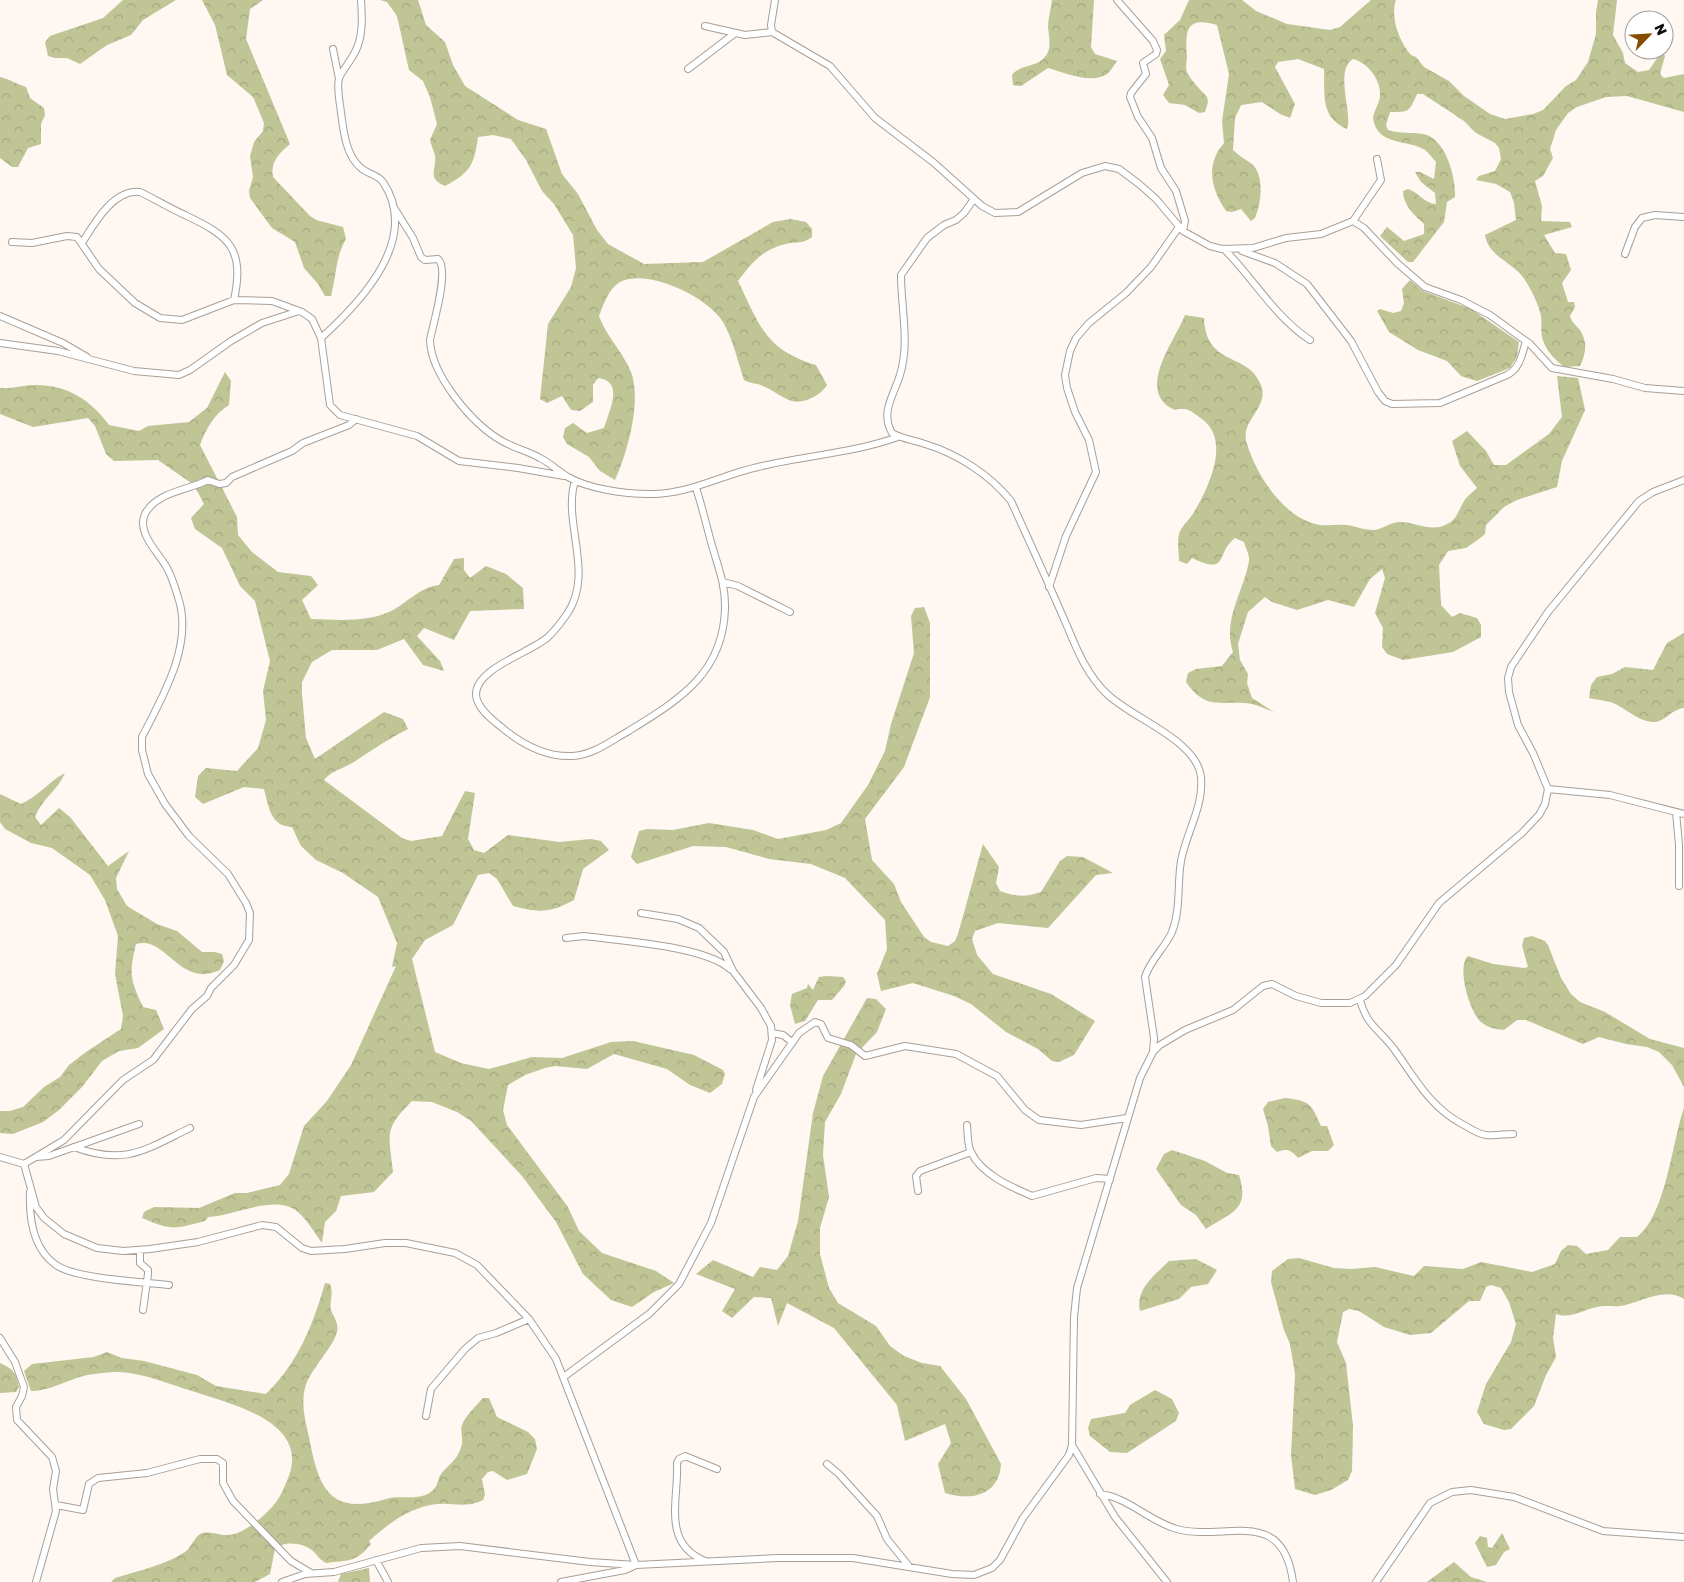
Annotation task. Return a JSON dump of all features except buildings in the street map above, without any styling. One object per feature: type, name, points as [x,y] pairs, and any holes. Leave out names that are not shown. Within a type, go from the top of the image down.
[{"type":"street","points":[[339,79],[357,47],[362,26],[361,0]]},
{"type":"street","points":[[772,32],[771,25],[775,0]]},
{"type":"street","points":[[1048,587],[1066,536],[1096,472],[1089,440],[1075,412],[1067,388],[1065,375],[1070,351],[1076,338],[1088,323],[1126,293],[1152,267],[1185,221],[1176,191],[1161,168],[1152,138],[1138,117],[1130,98],[1131,93],[1146,74],[1143,62],[1156,54],[1156,45],[1118,0]]},
{"type":"street","points":[[705,26],[734,34],[749,35],[772,32],[830,66],[875,118],[933,162],[974,199],[995,213],[1018,212],[1082,173],[1100,167],[1111,166],[1128,176],[1156,199],[1181,229],[1210,246],[1238,250],[1265,246],[1286,238],[1321,234],[1347,221],[1353,221],[1364,228],[1397,263],[1425,287],[1473,306],[1526,341],[1548,365],[1558,370],[1613,379],[1646,388],[1684,391]]},
{"type":"street","points":[[688,69],[734,34]]},
{"type":"street","points":[[333,49],[348,147],[360,168],[382,180],[393,206],[414,238],[421,257],[425,260],[438,259],[442,264],[443,276],[430,340],[433,358],[455,398],[468,414],[491,434],[540,458],[575,480],[607,490],[649,494],[682,492],[760,466],[836,454],[898,437]]},
{"type":"street","points":[[1353,221],[1381,180],[1377,159]]},
{"type":"street","points":[[82,243],[111,204],[135,191],[140,192],[206,225],[230,242],[236,254],[238,269],[234,300]]},
{"type":"street","points":[[282,1582],[311,1573],[334,1572],[421,1548],[460,1546],[590,1562],[636,1565],[778,1558],[854,1558],[908,1565],[952,1574],[974,1575],[992,1568],[1008,1549],[1023,1518],[1061,1468],[1072,1445],[1075,1301],[1081,1273],[1127,1118],[1140,1078],[1153,1052],[1154,1038],[1145,977],[1147,968],[1165,944],[1177,914],[1181,859],[1200,800],[1201,775],[1193,756],[1117,702],[1093,678],[1078,653],[1011,501],[992,480],[952,456],[927,444],[898,437],[892,433],[886,420],[887,406],[900,375],[904,354],[904,310],[900,275],[927,238],[944,224],[956,220],[964,213],[974,199]]},
{"type":"street","points":[[321,338],[348,313],[380,273],[394,230],[393,206]]},
{"type":"street","points":[[1625,254],[1636,227],[1642,218],[1655,215],[1684,217]]},
{"type":"street","points":[[12,242],[32,242],[73,236],[82,243],[99,269],[135,303],[160,318],[182,320],[234,300],[272,301],[298,311],[316,324],[321,338],[330,405],[340,415],[418,436],[459,461],[518,468],[568,477]]},
{"type":"street","points":[[1224,249],[1252,280],[1280,316],[1310,340]]},
{"type":"street","points":[[1238,250],[1275,263],[1307,284],[1356,349],[1378,392],[1385,400],[1392,404],[1440,404],[1513,372],[1521,359],[1526,341]]},
{"type":"street","points":[[0,343],[28,345],[134,371],[179,374],[190,370],[262,323],[298,311]]},
{"type":"street","points":[[0,316],[63,344],[90,360]]},
{"type":"street","points":[[24,1164],[64,1140],[123,1080],[154,1060],[192,1009],[207,996],[211,988],[234,965],[249,940],[250,913],[246,903],[228,874],[189,836],[176,819],[148,774],[145,764],[142,737],[167,686],[179,648],[184,617],[167,568],[147,538],[144,521],[145,514],[152,505],[164,497],[190,489],[208,480],[218,484],[226,484],[232,477],[292,451],[303,442],[349,425],[356,419]]},
{"type":"street","points":[[575,480],[572,499],[579,585],[574,600],[568,612],[548,637],[489,672],[481,681],[476,693],[484,711],[524,744],[548,753],[570,756],[584,755],[598,749],[686,693],[704,673],[718,647],[725,608],[723,582],[696,488]]},
{"type":"street","points":[[1153,1052],[1185,1030],[1233,1010],[1263,986],[1272,984],[1303,998],[1320,1003],[1337,1004],[1360,1000],[1389,973],[1439,903],[1534,821],[1545,804],[1548,789],[1533,753],[1518,725],[1509,692],[1508,678],[1511,667],[1548,612],[1639,501],[1653,492],[1684,480]]},
{"type":"street","points":[[723,582],[738,586],[790,612]]},
{"type":"street","points":[[1548,789],[1610,795],[1684,814]]},
{"type":"street","points":[[1676,812],[1679,845],[1678,886]]},
{"type":"street","points":[[642,913],[678,919],[699,928],[724,952],[733,971]]},
{"type":"street","points":[[565,1376],[649,1314],[679,1284],[711,1223],[770,1049],[772,1033],[771,1026],[761,1008],[733,971],[721,960],[700,952],[584,936],[566,938]]},
{"type":"street","points":[[1360,1000],[1369,1023],[1392,1046],[1429,1100],[1442,1112],[1450,1119],[1478,1133],[1486,1135],[1513,1134]]},
{"type":"street","points":[[754,1097],[799,1033],[815,1022],[824,1028],[828,1038],[851,1045],[865,1056],[905,1046],[956,1054],[997,1076],[1025,1110],[1039,1120],[1081,1126],[1127,1118]]},
{"type":"street","points":[[772,1033],[783,1036],[792,1042]]},
{"type":"street","points":[[35,1157],[49,1156],[139,1124]]},
{"type":"street","points":[[967,1125],[971,1152],[988,1171],[1006,1184],[1032,1196],[1096,1178],[1110,1179]]},
{"type":"street","points":[[74,1147],[113,1157],[129,1155],[190,1128]]},
{"type":"street","points":[[918,1191],[916,1176],[920,1171],[971,1152]]},
{"type":"street","points":[[0,1156],[24,1164]]},
{"type":"street","points":[[24,1164],[36,1207],[44,1218],[64,1234],[97,1248],[123,1252],[198,1242],[262,1225],[276,1227],[302,1248],[311,1251],[337,1250],[386,1243],[428,1247],[455,1253],[477,1265],[529,1318],[544,1338],[565,1376],[636,1565]]},
{"type":"street","points":[[30,1188],[30,1220],[44,1251],[57,1266],[110,1279],[169,1285]]},
{"type":"street","points":[[140,1250],[139,1258],[142,1266],[148,1270],[143,1310]]},
{"type":"street","points":[[426,1416],[430,1389],[465,1349],[478,1338],[496,1333],[529,1318]]},
{"type":"street","points":[[0,1338],[15,1362],[24,1387],[16,1407],[17,1420],[52,1457],[55,1464],[56,1471],[53,1489],[56,1505],[36,1582]]},
{"type":"street","points":[[1072,1445],[1115,1517],[1167,1582]]},
{"type":"street","points":[[708,1562],[689,1552],[678,1537],[675,1510],[677,1463],[679,1459],[685,1456],[717,1469]]},
{"type":"street","points":[[56,1505],[83,1510],[89,1484],[98,1478],[147,1472],[200,1459],[217,1459],[223,1463],[223,1483],[233,1501],[292,1561],[311,1573]]},
{"type":"street","points":[[827,1464],[839,1474],[877,1516],[887,1539],[908,1565]]},
{"type":"street","points":[[1376,1582],[1430,1502],[1452,1492],[1471,1490],[1514,1497],[1603,1531],[1684,1536]]},
{"type":"street","points":[[1100,1494],[1113,1497],[1176,1529],[1192,1532],[1246,1530],[1262,1533],[1276,1541],[1286,1557],[1293,1582]]},
{"type":"street","points":[[376,1560],[388,1582]]},
{"type":"street","points":[[561,1582],[625,1570],[636,1565]]},
{"type":"green space","points":[[123,0],[176,0],[143,20],[131,35],[107,45],[80,64],[67,58],[48,56],[45,42],[50,36],[103,18]]},
{"type":"green space","points":[[202,0],[263,0],[250,9],[246,39],[290,144],[279,154],[274,162],[273,177],[310,216],[316,220],[343,227],[346,239],[338,259],[331,296],[325,296],[318,284],[304,268],[295,242],[272,228],[250,198],[249,191],[253,177],[250,156],[254,142],[263,131],[264,123],[253,97],[227,75],[215,25]]},
{"type":"green space","points":[[380,0],[418,0],[426,25],[445,42],[453,65],[465,86],[518,120],[546,129],[562,174],[578,194],[597,230],[608,244],[644,264],[703,262],[773,222],[790,219],[806,222],[812,229],[812,237],[804,241],[781,245],[766,252],[749,267],[738,281],[752,311],[766,334],[786,352],[816,365],[827,385],[824,389],[812,398],[797,402],[788,400],[761,385],[744,380],[730,336],[716,313],[692,295],[678,288],[663,282],[634,278],[622,281],[614,287],[607,296],[599,316],[628,365],[634,384],[635,397],[632,427],[615,480],[600,471],[589,457],[567,444],[563,437],[565,428],[573,423],[587,433],[604,428],[613,398],[611,385],[606,380],[598,378],[593,385],[593,402],[580,411],[571,410],[562,396],[547,403],[540,399],[548,324],[571,287],[576,268],[573,235],[554,204],[542,191],[526,160],[511,139],[493,135],[478,137],[473,161],[466,172],[445,186],[436,180],[434,177],[435,156],[430,140],[437,124],[430,97],[423,81],[409,70],[397,16],[387,2]]},
{"type":"green space","points":[[1052,0],[1094,0],[1091,47],[1095,54],[1117,61],[1107,74],[1100,77],[1077,77],[1048,68],[1021,86],[1013,85],[1012,75],[1015,72],[1042,60],[1048,53],[1050,45],[1048,24]]},
{"type":"green space","points":[[1189,0],[1242,0],[1256,11],[1287,24],[1330,30],[1340,27],[1371,0],[1396,0],[1394,14],[1397,29],[1399,36],[1411,55],[1416,57],[1424,67],[1449,81],[1464,96],[1490,114],[1505,119],[1533,114],[1543,110],[1566,86],[1576,80],[1588,62],[1596,34],[1598,0],[1617,0],[1613,35],[1623,53],[1625,63],[1638,72],[1649,70],[1656,60],[1664,60],[1660,74],[1664,78],[1684,74],[1684,112],[1627,96],[1606,97],[1577,107],[1568,113],[1556,130],[1550,149],[1553,158],[1543,176],[1535,181],[1542,206],[1541,221],[1570,222],[1572,227],[1544,235],[1555,253],[1566,254],[1571,270],[1562,283],[1568,302],[1574,302],[1575,307],[1570,316],[1584,339],[1585,352],[1580,366],[1564,367],[1550,353],[1543,340],[1540,312],[1530,288],[1520,274],[1497,255],[1487,243],[1485,235],[1516,220],[1514,203],[1510,192],[1496,184],[1476,180],[1479,176],[1495,171],[1501,159],[1499,148],[1495,143],[1476,133],[1464,121],[1423,94],[1417,94],[1408,110],[1390,112],[1386,125],[1388,130],[1423,134],[1431,137],[1438,143],[1448,160],[1454,180],[1455,197],[1447,202],[1444,222],[1413,262],[1408,262],[1380,236],[1387,227],[1404,241],[1424,234],[1424,224],[1407,205],[1403,191],[1408,189],[1428,202],[1436,204],[1435,193],[1421,182],[1415,172],[1420,172],[1434,179],[1436,162],[1425,150],[1394,141],[1381,134],[1373,118],[1380,98],[1380,89],[1372,72],[1358,61],[1353,59],[1345,73],[1344,82],[1348,113],[1347,129],[1338,124],[1328,112],[1325,97],[1324,69],[1298,59],[1278,62],[1275,67],[1295,104],[1290,118],[1262,102],[1241,105],[1235,118],[1233,150],[1256,169],[1261,190],[1260,198],[1255,218],[1251,221],[1241,209],[1232,212],[1226,211],[1214,186],[1212,168],[1218,151],[1224,143],[1222,121],[1229,74],[1217,25],[1199,22],[1193,24],[1187,33],[1186,39],[1186,70],[1207,97],[1208,102],[1205,112],[1199,113],[1185,105],[1169,103],[1163,95],[1169,85],[1160,59],[1166,51],[1164,35],[1180,20]]},
{"type":"green space","points":[[0,77],[26,87],[30,98],[44,108],[45,115],[41,124],[41,144],[28,148],[18,167],[12,167],[0,158]]},
{"type":"green space","points":[[1410,280],[1423,291],[1471,309],[1519,342],[1517,357],[1510,368],[1477,381],[1461,376],[1447,361],[1418,350],[1389,332],[1377,311],[1380,309],[1393,313],[1401,311],[1404,303],[1402,289]]},
{"type":"green space","points":[[1185,315],[1204,318],[1206,334],[1212,345],[1219,352],[1247,367],[1255,374],[1263,393],[1261,401],[1247,428],[1247,444],[1252,456],[1265,482],[1284,505],[1307,521],[1320,525],[1347,525],[1373,530],[1398,522],[1430,527],[1443,526],[1449,523],[1456,516],[1465,499],[1477,488],[1460,466],[1452,441],[1467,431],[1486,451],[1494,465],[1506,465],[1549,434],[1562,417],[1557,376],[1578,378],[1585,410],[1562,461],[1557,487],[1517,500],[1504,507],[1486,525],[1485,534],[1466,548],[1448,551],[1439,565],[1441,605],[1452,617],[1460,613],[1477,618],[1481,625],[1481,637],[1453,652],[1403,660],[1387,654],[1382,647],[1383,628],[1375,613],[1385,578],[1382,569],[1370,579],[1354,607],[1328,600],[1297,610],[1272,602],[1265,597],[1248,612],[1238,644],[1240,660],[1248,674],[1247,683],[1252,698],[1274,712],[1248,703],[1212,702],[1205,700],[1193,690],[1186,682],[1188,673],[1196,669],[1222,666],[1233,652],[1230,628],[1249,559],[1244,542],[1235,538],[1229,544],[1217,564],[1212,565],[1192,558],[1187,564],[1179,561],[1179,534],[1206,490],[1211,477],[1216,451],[1215,439],[1211,428],[1192,412],[1186,409],[1175,410],[1163,402],[1158,391],[1161,366]]},
{"type":"green space","points":[[225,372],[231,381],[229,405],[211,422],[200,445],[237,517],[238,535],[252,552],[278,572],[311,576],[318,585],[302,600],[311,619],[365,619],[395,609],[421,591],[439,585],[454,559],[464,558],[464,570],[470,578],[486,566],[506,574],[523,588],[524,609],[470,611],[454,640],[424,628],[417,636],[440,661],[444,671],[423,665],[404,639],[377,650],[332,650],[312,662],[302,682],[306,738],[315,759],[384,712],[403,719],[408,729],[334,772],[324,780],[402,838],[411,841],[442,836],[465,791],[475,793],[468,839],[474,850],[484,853],[508,835],[559,842],[591,839],[601,841],[609,850],[583,869],[574,900],[551,909],[537,911],[513,906],[497,879],[489,873],[478,875],[453,925],[425,940],[412,959],[435,1052],[461,1063],[489,1069],[532,1057],[562,1058],[611,1042],[633,1041],[694,1055],[723,1070],[725,1074],[722,1084],[710,1093],[690,1085],[667,1069],[614,1054],[587,1069],[555,1066],[545,1068],[525,1075],[508,1085],[503,1110],[507,1125],[568,1207],[579,1231],[602,1253],[656,1271],[674,1283],[654,1292],[632,1307],[611,1300],[583,1274],[556,1222],[522,1176],[471,1121],[457,1112],[432,1102],[412,1101],[396,1119],[390,1133],[393,1172],[374,1192],[341,1196],[336,1211],[325,1222],[322,1243],[298,1212],[289,1207],[278,1205],[255,1207],[208,1217],[205,1221],[179,1227],[167,1227],[142,1218],[144,1212],[154,1207],[199,1208],[235,1193],[247,1193],[280,1185],[289,1174],[304,1126],[327,1101],[351,1065],[396,966],[392,967],[397,943],[378,897],[343,873],[316,860],[301,846],[292,827],[285,826],[275,819],[269,809],[264,789],[244,787],[203,804],[195,797],[198,776],[206,768],[237,771],[258,748],[266,720],[263,691],[270,661],[255,601],[240,586],[222,548],[195,529],[191,518],[204,504],[194,485],[158,460],[114,461],[106,454],[95,426],[88,418],[33,427],[0,414],[0,388],[36,385],[68,391],[86,401],[109,425],[139,431],[148,426],[189,422],[207,408]]},
{"type":"green space","points":[[924,607],[930,623],[930,697],[904,767],[865,819],[872,860],[894,884],[901,902],[924,937],[931,942],[948,946],[955,941],[958,934],[983,844],[999,867],[996,883],[1000,891],[1011,894],[1020,896],[1041,892],[1060,861],[1067,856],[1083,857],[1113,873],[1096,875],[1048,928],[998,923],[975,931],[972,939],[977,955],[993,974],[1051,994],[1095,1021],[1074,1055],[1059,1062],[1052,1061],[1038,1049],[1006,1032],[971,1004],[954,996],[913,983],[881,991],[877,974],[887,949],[885,920],[845,878],[811,864],[769,859],[726,847],[693,846],[637,864],[631,857],[639,831],[647,829],[673,830],[709,823],[753,830],[778,839],[826,830],[841,823],[868,785],[885,751],[891,724],[914,653],[911,616],[915,608]]},
{"type":"green space","points":[[1684,633],[1684,708],[1657,722],[1652,722],[1636,717],[1613,703],[1589,698],[1591,685],[1597,677],[1612,674],[1625,667],[1653,670],[1667,643]]},
{"type":"green space","points":[[65,773],[35,817],[41,825],[59,808],[70,817],[108,866],[129,851],[116,878],[117,889],[127,906],[157,924],[177,931],[202,952],[222,954],[224,961],[220,970],[206,974],[194,973],[184,968],[156,947],[147,943],[136,944],[132,962],[135,990],[143,1007],[156,1010],[164,1029],[138,1048],[119,1051],[102,1061],[82,1087],[59,1110],[43,1122],[13,1134],[0,1133],[0,1111],[10,1111],[23,1107],[44,1087],[60,1077],[69,1065],[121,1029],[123,1016],[115,974],[118,936],[105,900],[90,875],[52,848],[31,843],[5,829],[0,822],[0,794],[21,804]]},
{"type":"green space","points":[[1532,936],[1545,941],[1548,945],[1561,978],[1571,994],[1580,1002],[1605,1012],[1650,1039],[1684,1048],[1684,1087],[1672,1065],[1659,1052],[1647,1047],[1599,1037],[1583,1044],[1526,1020],[1517,1020],[1504,1030],[1489,1027],[1481,1022],[1473,1009],[1466,990],[1463,970],[1468,956],[1493,964],[1528,967],[1522,946],[1524,938]]},
{"type":"green space","points":[[819,977],[843,977],[846,981],[832,1000],[818,1000],[805,1021],[795,1024],[790,1005],[792,994],[807,988],[808,984],[813,990]]},
{"type":"green space","points":[[867,998],[876,999],[886,1009],[877,1032],[856,1054],[841,1094],[825,1122],[823,1155],[829,1197],[820,1228],[820,1254],[829,1288],[838,1303],[876,1326],[890,1346],[904,1356],[922,1363],[940,1366],[966,1399],[1001,1464],[995,1483],[982,1494],[974,1496],[945,1493],[938,1464],[951,1443],[945,1424],[905,1441],[897,1405],[834,1328],[787,1303],[778,1326],[771,1298],[754,1297],[732,1318],[722,1311],[735,1289],[696,1274],[713,1260],[753,1277],[760,1267],[777,1270],[788,1256],[798,1221],[813,1113],[823,1076]]},
{"type":"green space","points":[[1285,1098],[1305,1102],[1312,1108],[1321,1126],[1327,1126],[1334,1145],[1328,1151],[1312,1151],[1298,1158],[1289,1150],[1277,1152],[1271,1146],[1263,1109],[1268,1102]]},
{"type":"green space","points":[[1684,1108],[1684,1299],[1668,1294],[1652,1296],[1620,1306],[1600,1306],[1576,1314],[1556,1314],[1553,1338],[1556,1357],[1546,1375],[1534,1406],[1511,1429],[1504,1430],[1484,1424],[1477,1412],[1486,1384],[1511,1342],[1516,1324],[1509,1302],[1501,1288],[1491,1285],[1486,1287],[1480,1301],[1469,1301],[1431,1333],[1410,1335],[1384,1327],[1359,1311],[1349,1309],[1343,1312],[1337,1342],[1346,1363],[1353,1426],[1352,1471],[1348,1480],[1331,1490],[1315,1495],[1295,1489],[1291,1455],[1295,1374],[1290,1344],[1284,1330],[1271,1282],[1272,1271],[1288,1259],[1299,1258],[1334,1268],[1375,1267],[1414,1276],[1424,1266],[1463,1269],[1481,1262],[1532,1272],[1555,1264],[1561,1251],[1568,1245],[1577,1246],[1586,1254],[1608,1250],[1620,1237],[1637,1237],[1647,1227],[1655,1212],[1667,1177]]},
{"type":"green space","points":[[1172,1150],[1205,1161],[1227,1173],[1239,1175],[1242,1196],[1240,1203],[1231,1214],[1206,1229],[1196,1215],[1181,1205],[1156,1169],[1164,1154]]},
{"type":"green space","points":[[1196,1259],[1217,1270],[1208,1284],[1191,1287],[1179,1299],[1140,1311],[1139,1303],[1143,1289],[1152,1277],[1169,1261]]},
{"type":"green space","points":[[325,1283],[330,1284],[331,1287],[331,1310],[337,1323],[337,1332],[308,1381],[305,1388],[303,1406],[317,1469],[329,1493],[339,1500],[351,1504],[392,1498],[418,1497],[430,1493],[435,1488],[441,1474],[458,1454],[462,1444],[462,1425],[468,1414],[483,1398],[489,1398],[497,1417],[528,1432],[535,1439],[537,1449],[527,1474],[507,1480],[493,1471],[488,1472],[482,1479],[485,1495],[483,1500],[467,1505],[437,1504],[409,1512],[384,1528],[369,1541],[371,1544],[361,1555],[351,1560],[326,1563],[306,1546],[284,1544],[275,1549],[270,1574],[255,1582],[111,1582],[115,1578],[177,1557],[187,1550],[200,1534],[206,1532],[223,1535],[232,1534],[245,1529],[258,1520],[275,1503],[285,1486],[292,1462],[289,1445],[280,1431],[266,1420],[248,1410],[147,1377],[128,1373],[108,1372],[79,1377],[48,1389],[31,1391],[24,1371],[32,1364],[94,1357],[107,1352],[122,1358],[144,1361],[197,1375],[216,1386],[266,1394],[287,1369],[303,1343]]},
{"type":"green space","points":[[0,1363],[11,1369],[15,1374],[19,1387],[16,1392],[0,1393]]},
{"type":"green space","points":[[1155,1390],[1172,1399],[1179,1413],[1176,1421],[1127,1453],[1110,1452],[1090,1436],[1088,1428],[1091,1419],[1125,1413],[1130,1405]]},
{"type":"green space","points":[[1502,1533],[1510,1549],[1504,1552],[1496,1565],[1487,1567],[1475,1543],[1480,1536],[1487,1538],[1488,1547],[1492,1548]]},
{"type":"green space","points":[[1454,1562],[1471,1577],[1487,1582],[1427,1582]]},
{"type":"green space","points":[[369,1568],[370,1582],[338,1582],[341,1574]]}]
